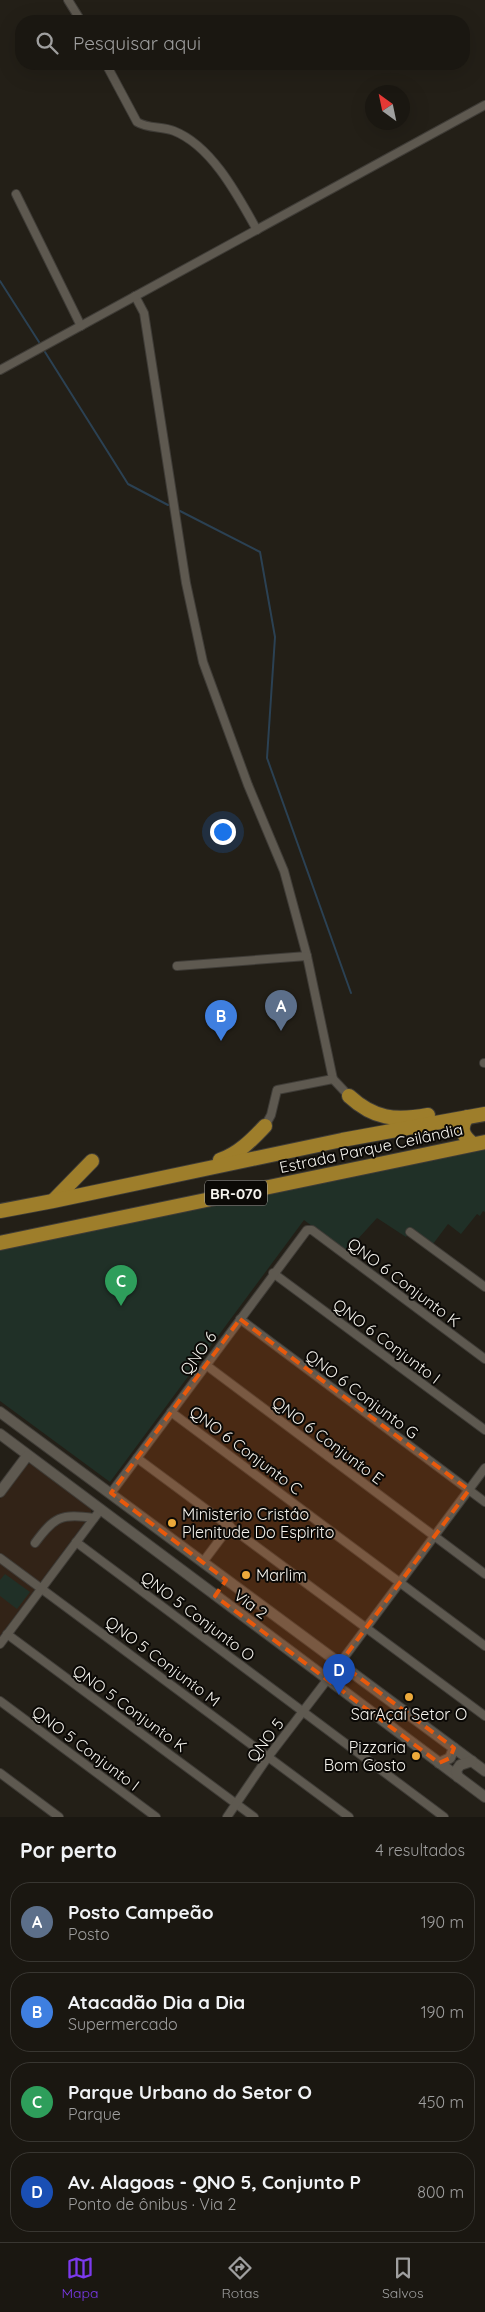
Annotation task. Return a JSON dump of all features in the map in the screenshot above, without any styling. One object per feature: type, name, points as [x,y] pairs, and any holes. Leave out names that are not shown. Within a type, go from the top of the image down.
[{"type":"highway","points":[[349,1096],[362,1108],[376,1115],[394,1118],[413,1118],[485,1106]]},
{"type":"highway","name":"Estrada Parque Ceilândia","points":[[0,1211],[53,1202],[342,1140],[485,1114]]},
{"type":"highway","points":[[467,1117],[462,1127],[462,1132],[479,1143]]},
{"type":"highway","points":[[183,1173],[230,1157],[254,1138],[264,1126]]},
{"type":"highway","name":"Estrada Parque Ceilândia","points":[[0,1243],[479,1143]]},
{"type":"highway","points":[[53,1202],[92,1161]]},
{"type":"main road","name":"Via 2","points":[[0,1412],[5,1421],[111,1493],[485,1771]]},
{"type":"main road","name":"Via 2","points":[[0,1434],[97,1514],[215,1596],[485,1797]]},
{"type":"main road","points":[[0,1492],[27,1456]]},
{"type":"main road","points":[[200,1586],[212,1577],[213,1570]]},
{"type":"main road","points":[[215,1596],[218,1588],[227,1581]]},
{"type":"main road","points":[[440,1763],[450,1758],[454,1748]]},
{"type":"main road","points":[[458,1777],[456,1771],[460,1765],[472,1761]]},
{"type":"street","points":[[68,0],[77,15]]},
{"type":"street","points":[[109,70],[137,122],[142,125],[173,130],[191,140],[216,165],[237,194],[257,230]]},
{"type":"street","points":[[0,370],[485,105]]},
{"type":"street","points":[[16,194],[81,326]]},
{"type":"street","points":[[135,296],[144,313],[186,583],[203,662],[248,785],[284,871],[307,956],[333,1079],[349,1096]]},
{"type":"street","points":[[177,966],[307,956]]},
{"type":"street","points":[[264,1126],[271,1114],[277,1090],[333,1079]]},
{"type":"street","name":"QNO 6","points":[[111,1493],[273,1273],[307,1230]]},
{"type":"street","name":"QNO 6 Conjunto K","points":[[307,1230],[312,1230],[485,1360]]},
{"type":"street","points":[[410,1232],[485,1287]]},
{"type":"street","name":"QNO 6 Conjunto I","points":[[273,1273],[485,1430]]},
{"type":"street","name":"QNO 6 Conjunto G","points":[[240,1319],[485,1502]]},
{"type":"street","name":"QNO 6 Conjunto E","points":[[206,1365],[485,1574]]},
{"type":"street","name":"QNO 6 Conjunto C","points":[[171,1412],[485,1646]]},
{"type":"street","points":[[137,1458],[485,1716]]},
{"type":"street","points":[[340,1663],[485,1468]]},
{"type":"street","points":[[0,1644],[97,1514]]},
{"type":"street","points":[[35,1542],[49,1523],[60,1518],[97,1514]]},
{"type":"street","points":[[203,1562],[230,1526]]},
{"type":"street","name":"QNO 5 Conjunto O","points":[[76,1542],[444,1817]]},
{"type":"street","name":"QNO 5 Conjunto M","points":[[0,1558],[349,1817]]},
{"type":"street","name":"QNO 5 Conjunto K","points":[[7,1634],[254,1817]]},
{"type":"street","name":"QNO 5","points":[[227,1817],[268,1757],[327,1680]]},
{"type":"street","name":"QNO 5 Conjunto I","points":[[0,1702],[156,1817]]},
{"type":"street","points":[[0,1773],[59,1817]]},
{"type":"highlighted area","points":[[240,1319],[469,1490],[340,1663],[454,1748],[450,1758],[439,1763],[215,1596],[226,1580],[111,1493]]},
{"type":"shaded area","points":[[32,1463],[91,1508],[91,1514],[0,1636],[0,1499],[24,1466]]},
{"type":"green space","points":[[485,1150],[485,1212],[483,1211],[480,1216],[477,1214],[461,1234],[448,1224],[433,1244],[411,1230],[406,1237],[377,1218],[346,1252],[304,1220],[110,1482],[0,1401],[0,1248]]},
{"type":"green space","points":[[5,1574],[30,1592],[17,1609],[0,1596],[0,1580]]},
{"type":"waterway","points":[[0,281],[39,342]]},
{"type":"waterway","points":[[45,352],[128,484],[168,505]]},
{"type":"waterway","points":[[180,511],[260,552],[275,637],[267,758],[351,993]]},
{"type":"place","name":"Posto Campeão","points":[[281,1031]]},
{"type":"place","name":"Atacadão Dia a Dia","points":[[221,1041]]},
{"type":"place","name":"Parque Urbano do Setor O","points":[[121,1306]]},
{"type":"place","name":"Ministerio Cristáo Plenitude Do Espirito","points":[[172,1523]]},
{"type":"place","name":"Marlim","points":[[246,1575]]},
{"type":"place","name":"Av. Alagoas - QNO 5, Conjunto P","points":[[339,1695]]},
{"type":"place","name":"SarAçaí Setor O","points":[[409,1697]]},
{"type":"place","name":"Pizzaria Bom Gosto","points":[[416,1756]]}]
